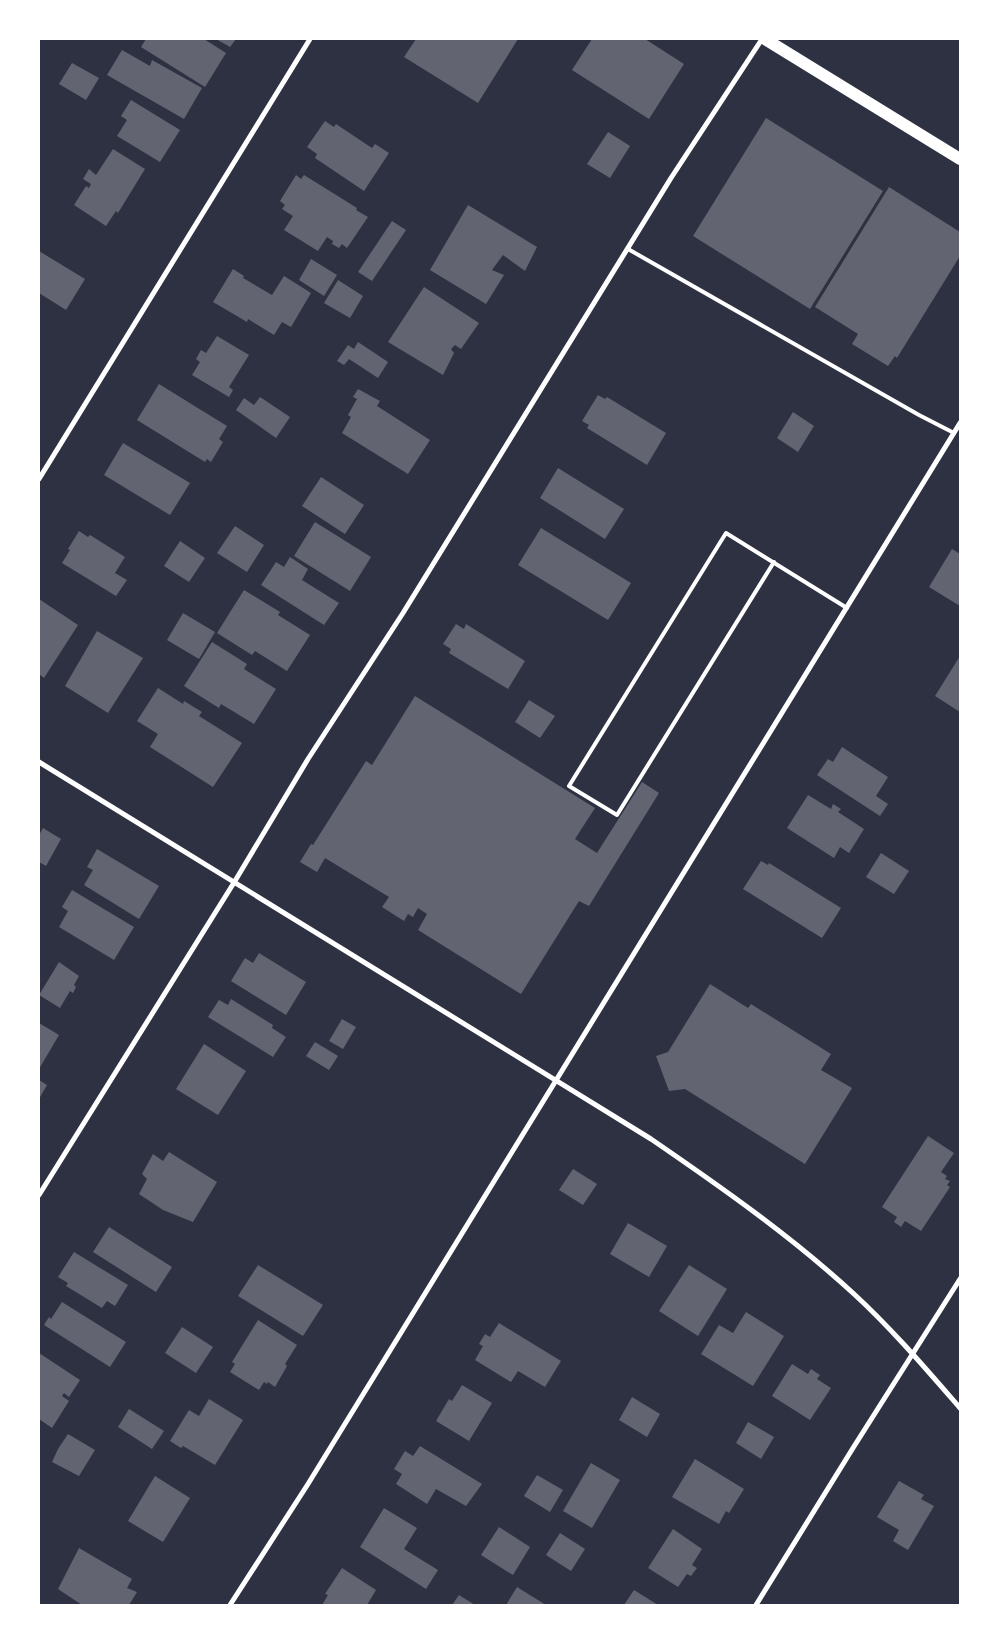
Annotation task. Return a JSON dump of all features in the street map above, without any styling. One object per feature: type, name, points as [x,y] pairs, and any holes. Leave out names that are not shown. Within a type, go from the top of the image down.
[{"type":"main road","points":[[764,39],[960,159]]},
{"type":"street","points":[[39,479],[310,39]]},
{"type":"street","points":[[39,1195],[235,881],[308,759],[403,613],[671,178],[764,39]]},
{"type":"street","points":[[230,1605],[313,1475],[557,1080],[960,423]]},
{"type":"street","points":[[39,762],[557,1080],[651,1139],[725,1189],[855,1295],[912,1354],[960,1408]]},
{"type":"street","points":[[756,1605],[852,1448],[960,1279]]},
{"type":"lane","points":[[628,249],[919,415],[954,433]]},
{"type":"lane","points":[[774,562],[617,815],[569,786],[726,533],[774,562],[847,608]]},
{"type":"building","points":[[146,39],[204,39],[226,53],[205,87],[141,47]]},
{"type":"building","points":[[216,39],[236,39],[230,47]]},
{"type":"building","points":[[416,39],[518,39],[478,103],[404,57]]},
{"type":"building","points":[[592,39],[645,39],[684,64],[649,119],[572,70]]},
{"type":"building","points":[[122,50],[150,66],[152,60],[202,88],[184,119],[107,75]]},
{"type":"building","points":[[72,63],[99,78],[86,100],[59,84]]},
{"type":"building","points":[[131,100],[180,130],[160,162],[117,136],[127,120],[121,116]]},
{"type":"building","points":[[766,118],[883,191],[810,309],[693,236]]},
{"type":"building","points":[[325,121],[334,127],[336,124],[372,148],[375,144],[389,153],[364,191],[315,158],[317,154],[307,147]]},
{"type":"building","points":[[608,132],[630,146],[610,178],[587,164]]},
{"type":"building","points":[[113,149],[145,169],[118,213],[116,211],[106,226],[74,205],[86,186],[89,188],[91,184],[83,179],[89,169],[96,175]]},
{"type":"building","points":[[296,175],[301,179],[304,175],[368,217],[347,248],[342,244],[339,248],[332,244],[333,241],[327,237],[318,251],[284,230],[293,216],[282,209],[285,205],[280,201]]},
{"type":"building","points":[[889,187],[960,232],[960,256],[897,358],[895,356],[888,366],[852,344],[858,334],[815,307]]},
{"type":"building","points":[[468,205],[537,247],[525,271],[503,255],[492,270],[504,275],[486,304],[430,270]]},
{"type":"building","points":[[392,221],[406,230],[372,281],[358,272]]},
{"type":"building","points":[[39,251],[85,279],[66,310],[39,293]]},
{"type":"building","points":[[311,259],[337,275],[324,296],[299,280]]},
{"type":"building","points":[[233,269],[244,276],[243,278],[272,295],[284,276],[311,293],[291,327],[282,322],[274,335],[248,319],[247,322],[213,302]]},
{"type":"building","points":[[338,280],[363,296],[350,318],[324,303]]},
{"type":"building","points":[[424,287],[479,323],[461,349],[455,345],[451,349],[454,353],[443,375],[388,342]]},
{"type":"building","points":[[217,336],[249,355],[229,387],[233,390],[229,397],[192,375],[200,362],[196,359],[201,350],[206,353]]},
{"type":"building","points":[[358,342],[388,362],[378,378],[349,359],[344,365],[337,361],[348,345],[354,349]]},
{"type":"building","points":[[159,384],[227,426],[219,439],[223,442],[211,462],[207,459],[205,462],[137,420]]},
{"type":"building","points":[[358,389],[380,401],[377,406],[430,440],[408,474],[342,433],[351,417],[348,415],[357,399],[353,397]]},
{"type":"building","points":[[598,395],[605,399],[607,397],[666,433],[647,465],[587,428],[589,425],[582,421]]},
{"type":"building","points":[[260,397],[290,417],[276,438],[236,410],[244,398],[254,405]]},
{"type":"building","points":[[793,412],[814,426],[798,452],[777,438]]},
{"type":"building","points":[[123,443],[190,483],[170,515],[104,475]]},
{"type":"building","points":[[558,468],[624,509],[605,539],[540,498]]},
{"type":"building","points":[[321,477],[364,505],[345,534],[302,506]]},
{"type":"building","points":[[315,522],[371,557],[350,591],[294,556]]},
{"type":"building","points":[[235,526],[264,545],[247,572],[217,553]]},
{"type":"building","points":[[541,528],[631,583],[608,620],[518,565]]},
{"type":"building","points":[[79,531],[88,537],[90,535],[125,557],[115,573],[127,580],[116,596],[62,563]]},
{"type":"building","points":[[180,541],[205,558],[189,582],[164,566]]},
{"type":"building","points":[[952,549],[960,554],[960,606],[929,587]]},
{"type":"building","points":[[290,557],[308,569],[302,580],[339,603],[324,625],[261,585],[276,562],[284,567]]},
{"type":"building","points":[[244,590],[280,612],[278,615],[310,635],[287,671],[255,651],[252,655],[217,633]]},
{"type":"building","points":[[39,599],[78,625],[44,678],[39,674]]},
{"type":"building","points":[[183,613],[215,632],[199,659],[167,640]]},
{"type":"building","points":[[456,624],[464,629],[466,624],[525,661],[508,689],[449,653],[451,649],[443,644]]},
{"type":"building","points":[[97,631],[143,658],[108,713],[65,686]]},
{"type":"building","points":[[212,642],[247,664],[244,669],[276,689],[254,724],[221,704],[219,708],[184,686]]},
{"type":"building","points":[[960,656],[960,712],[935,696]]},
{"type":"building","points":[[158,688],[183,704],[184,701],[202,712],[199,716],[242,743],[213,787],[150,747],[158,734],[137,721]]},
{"type":"building","points":[[415,696],[595,808],[575,839],[597,853],[642,782],[659,793],[589,906],[579,901],[521,994],[418,930],[427,914],[418,908],[413,917],[408,914],[404,921],[382,907],[389,897],[325,858],[317,872],[300,862],[311,844],[313,845],[366,761],[372,765]]},
{"type":"building","points":[[529,700],[555,716],[540,738],[515,722]]},
{"type":"building","points":[[842,747],[888,777],[876,796],[888,804],[880,816],[817,775],[828,759],[833,762]]},
{"type":"building","points":[[808,795],[831,809],[833,804],[841,809],[838,812],[864,829],[849,853],[840,847],[834,858],[787,828]]},
{"type":"building","points":[[43,828],[61,839],[46,866],[39,862],[39,835]]},
{"type":"building","points":[[97,849],[159,886],[139,919],[84,885],[93,870],[87,867]]},
{"type":"building","points":[[881,853],[909,871],[894,894],[866,877]]},
{"type":"building","points":[[761,861],[768,865],[769,863],[841,908],[822,938],[743,889]]},
{"type":"building","points":[[72,890],[134,927],[114,960],[59,927],[68,911],[62,907]]},
{"type":"building","points":[[259,953],[306,982],[286,1015],[231,981],[245,958],[253,963]]},
{"type":"building","points":[[59,962],[79,976],[74,985],[76,987],[73,993],[70,991],[60,1008],[39,995]]},
{"type":"building","points":[[710,984],[748,1008],[751,1004],[831,1054],[821,1070],[852,1088],[805,1164],[685,1089],[669,1091],[656,1056],[668,1052]]},
{"type":"building","points":[[231,999],[273,1025],[272,1028],[286,1037],[273,1057],[208,1017],[219,1000],[228,1005]]},
{"type":"building","points":[[342,1019],[356,1027],[343,1049],[329,1041]]},
{"type":"building","points":[[39,1023],[59,1035],[39,1069]]},
{"type":"building","points":[[315,1042],[338,1056],[329,1070],[306,1056]]},
{"type":"building","points":[[204,1044],[246,1071],[218,1115],[176,1089]]},
{"type":"building","points":[[39,1080],[47,1085],[39,1099]]},
{"type":"building","points":[[928,1136],[954,1153],[941,1172],[947,1176],[945,1179],[950,1181],[947,1185],[950,1187],[921,1231],[905,1221],[901,1227],[894,1222],[897,1217],[882,1207]]},
{"type":"building","points":[[169,1152],[217,1182],[193,1222],[163,1210],[139,1194],[147,1179],[142,1174],[153,1154],[163,1161]]},
{"type":"building","points":[[573,1169],[597,1184],[583,1205],[559,1190]]},
{"type":"building","points":[[628,1223],[667,1246],[649,1277],[610,1254]]},
{"type":"building","points":[[109,1227],[172,1267],[156,1292],[93,1252]]},
{"type":"building","points":[[74,1252],[128,1285],[115,1306],[107,1301],[102,1308],[66,1286],[68,1283],[58,1277]]},
{"type":"building","points":[[258,1265],[323,1305],[303,1336],[238,1296]]},
{"type":"building","points":[[689,1265],[727,1289],[698,1336],[659,1311]]},
{"type":"building","points":[[62,1302],[126,1342],[110,1367],[44,1325],[49,1317],[51,1319]]},
{"type":"building","points":[[746,1312],[784,1336],[753,1386],[701,1354],[719,1325],[733,1333]]},
{"type":"building","points":[[258,1320],[297,1345],[285,1364],[287,1366],[275,1387],[268,1382],[267,1384],[264,1382],[259,1390],[230,1372],[235,1364],[232,1362]]},
{"type":"building","points":[[499,1323],[561,1361],[545,1387],[518,1371],[511,1382],[475,1360],[483,1346],[479,1344],[485,1334],[490,1337]]},
{"type":"building","points":[[182,1327],[213,1347],[196,1373],[165,1353]]},
{"type":"building","points":[[39,1353],[80,1380],[69,1397],[64,1393],[62,1396],[69,1401],[52,1428],[39,1419]]},
{"type":"building","points":[[792,1364],[808,1374],[811,1369],[820,1375],[817,1379],[831,1388],[810,1420],[772,1396]]},
{"type":"building","points":[[462,1385],[492,1403],[469,1441],[436,1421],[449,1399],[452,1401]]},
{"type":"building","points":[[632,1397],[660,1414],[647,1437],[619,1420]]},
{"type":"building","points":[[209,1399],[243,1420],[215,1465],[183,1446],[181,1448],[170,1441],[189,1410],[199,1416]]},
{"type":"building","points":[[129,1409],[164,1431],[152,1449],[118,1427]]},
{"type":"building","points":[[748,1422],[774,1437],[761,1459],[736,1443]]},
{"type":"building","points":[[68,1434],[95,1450],[79,1476],[52,1462]]},
{"type":"building","points":[[420,1446],[482,1484],[466,1506],[436,1489],[427,1504],[396,1484],[402,1474],[394,1469],[405,1451],[413,1456]]},
{"type":"building","points":[[695,1459],[744,1489],[729,1513],[726,1511],[719,1524],[672,1497]]},
{"type":"building","points":[[591,1463],[620,1480],[592,1528],[563,1511]]},
{"type":"building","points":[[537,1475],[563,1490],[550,1512],[524,1496]]},
{"type":"building","points":[[155,1476],[190,1498],[163,1542],[128,1521]]},
{"type":"building","points":[[899,1481],[924,1495],[921,1499],[934,1506],[908,1550],[893,1541],[899,1530],[877,1517]]},
{"type":"building","points":[[384,1508],[417,1528],[404,1549],[438,1570],[426,1589],[360,1547]]},
{"type":"building","points":[[499,1527],[530,1547],[513,1575],[481,1555]]},
{"type":"building","points":[[673,1529],[702,1549],[692,1565],[697,1568],[691,1576],[687,1574],[678,1587],[648,1568]]},
{"type":"building","points":[[560,1533],[585,1549],[571,1571],[546,1555]]},
{"type":"building","points":[[79,1548],[132,1579],[127,1588],[137,1592],[129,1605],[82,1605],[58,1589]]},
{"type":"building","points":[[342,1568],[376,1590],[367,1605],[322,1605],[328,1595],[325,1594]]},
{"type":"building","points":[[517,1587],[546,1605],[506,1605]]},
{"type":"building","points":[[634,1590],[658,1605],[624,1605]]},
{"type":"building","points":[[459,1595],[475,1605],[452,1605]]}]
